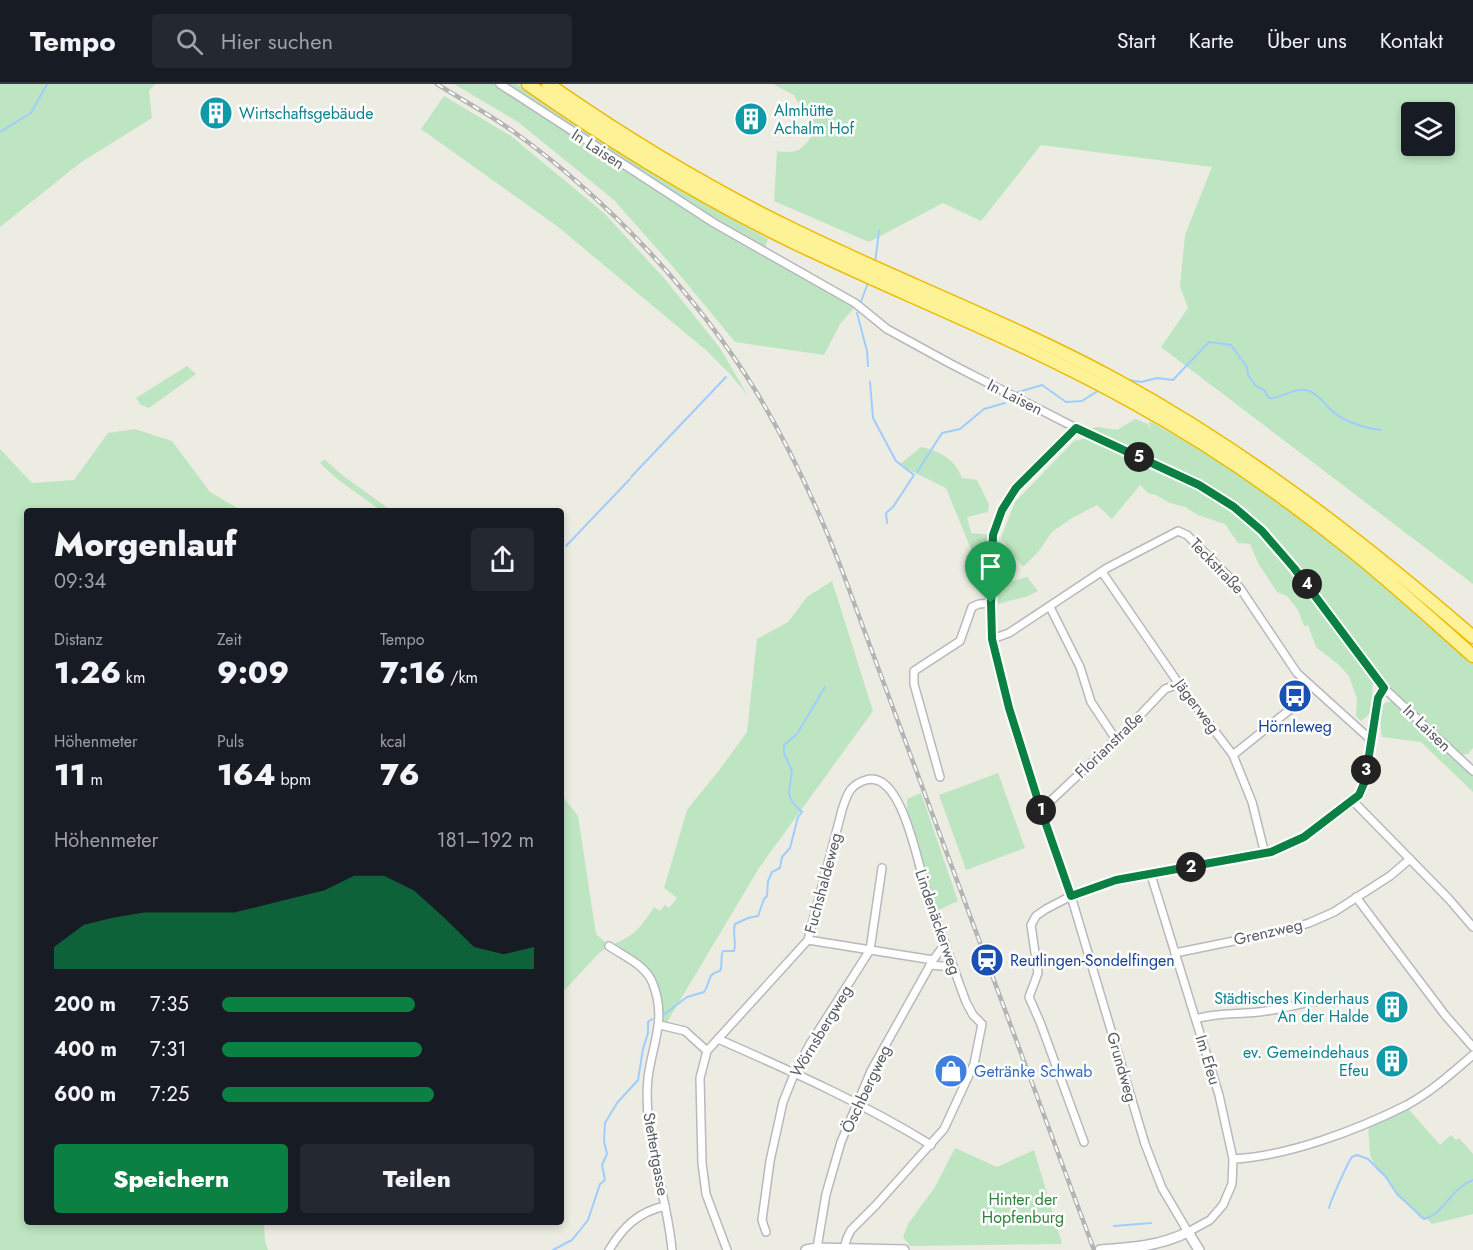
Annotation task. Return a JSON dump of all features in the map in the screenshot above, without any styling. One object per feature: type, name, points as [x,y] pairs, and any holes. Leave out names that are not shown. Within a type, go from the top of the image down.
[{"type":"highway","points":[[528,84],[669,176],[764,227],[892,280],[1081,368],[1159,411],[1211,435],[1289,488],[1374,553],[1473,637]]},
{"type":"highway","points":[[548,84],[636,143],[702,182],[855,264]]},
{"type":"highway","points":[[1159,411],[1342,543],[1473,656]]},
{"type":"street","name":"In Laisen","points":[[500,84],[714,223],[855,303],[887,329],[1076,428],[1199,485],[1234,507],[1262,531],[1294,568],[1384,688],[1473,771]]},
{"type":"street","name":"Grundweg","points":[[1076,428],[1016,488],[1002,510],[993,535],[992,639],[1009,708],[1071,896],[1145,1144],[1162,1188],[1188,1232]]},
{"type":"street","name":"Teckstraße","points":[[992,639],[1009,633],[1102,572],[1178,531],[1187,535],[1240,588],[1287,659],[1310,686],[1370,739]]},
{"type":"street","name":"Jägerweg","points":[[1102,572],[1179,684],[1233,756],[1252,802],[1265,854]]},
{"type":"street","points":[[940,777],[914,684],[914,671],[960,641],[972,607],[991,603]]},
{"type":"street","points":[[1050,607],[1080,667],[1091,702],[1115,738]]},
{"type":"street","name":"Florianstraße","points":[[1041,810],[1126,730],[1165,689],[1179,684]]},
{"type":"street","points":[[1233,756],[1298,703],[1310,686]]},
{"type":"street","points":[[1084,1142],[1029,997],[1038,973],[1031,925],[1036,916],[1071,896],[1116,880],[1265,854],[1304,837],[1359,795],[1365,781],[1378,698],[1384,688]]},
{"type":"street","name":"Fuchshaldeweg","points":[[728,1250],[706,1194],[702,1163],[700,1078],[707,1051],[808,940],[849,790],[863,780],[878,781],[892,792],[905,815]]},
{"type":"street","points":[[1353,801],[1448,898],[1473,927]]},
{"type":"street","name":"Lindenäckerweg","points":[[905,815],[920,872],[953,967],[966,1002],[973,1015],[982,1024],[972,1070],[944,1129],[931,1145]]},
{"type":"street","name":"Grenzweg","points":[[1175,953],[1296,927],[1334,912],[1390,876],[1410,859]]},
{"type":"street","name":"Wörnsbergweg","points":[[766,1232],[762,1220],[770,1161],[783,1102],[810,1044],[870,950],[882,868]]},
{"type":"street","name":"Im Efeu","points":[[1151,875],[1221,1101],[1233,1159],[1232,1184],[1223,1205],[1210,1220],[1188,1232]]},
{"type":"street","points":[[1356,897],[1445,1016],[1473,1047]]},
{"type":"street","points":[[808,940],[953,967]]},
{"type":"street","name":"Öschbergweg","points":[[817,1248],[829,1184],[841,1142],[871,1071],[931,962],[945,944]]},
{"type":"street","name":"Stettertgasse","points":[[609,946],[640,965],[653,982],[658,1003],[660,1025],[648,1077],[647,1101],[653,1149],[672,1250]]},
{"type":"street","points":[[1196,1019],[1336,1000]]},
{"type":"street","points":[[660,1025],[685,1031],[707,1051]]},
{"type":"street","points":[[718,1039],[795,1072],[859,1104],[931,1145],[851,1230],[844,1248]]},
{"type":"street","points":[[1233,1159],[1276,1154],[1352,1130],[1408,1104],[1447,1077],[1473,1055]]},
{"type":"street","name":"Stettertgasse","points":[[609,1250],[617,1237],[632,1221],[653,1209],[665,1206]]},
{"type":"street","points":[[1100,1250],[1152,1245],[1170,1241],[1188,1232],[1200,1250]]},
{"type":"street","points":[[806,1250],[817,1248],[904,1250]]},
{"type":"green space","points":[[0,84],[155,84],[149,91],[152,118],[80,163],[0,227]]},
{"type":"green space","points":[[454,84],[494,84],[713,224],[854,308],[840,324],[824,355],[735,342],[614,200],[518,122]]},
{"type":"green space","points":[[506,84],[517,84],[597,139],[666,182],[768,239],[765,247],[715,220]]},
{"type":"green space","points":[[773,84],[1473,84],[1473,584],[1161,347],[1188,308],[1180,286],[1185,235],[1212,167],[1041,145],[981,221],[943,203],[869,242],[774,201],[777,151],[790,152],[803,147],[814,132],[794,95]]},
{"type":"green space","points":[[444,96],[511,136],[604,213],[664,278],[720,348],[748,396],[707,351],[557,226],[421,129]]},
{"type":"green space","points":[[187,366],[196,374],[149,408],[141,405],[136,398]]},
{"type":"green space","points":[[1135,419],[1148,424],[1151,432],[1149,421],[1193,446],[1277,502],[1357,564],[1473,663],[1473,748],[1468,754],[1459,755],[1451,749],[1387,683],[1298,565],[1264,529],[1235,505],[1089,429],[1098,427],[1117,430]]},
{"type":"green space","points":[[135,429],[172,441],[210,492],[237,508],[24,508],[24,1225],[264,1225],[268,1250],[0,1250],[0,449],[32,483],[74,480],[108,433]]},
{"type":"green space","points":[[1086,438],[1200,489],[1233,511],[1259,533],[1293,570],[1373,679],[1371,713],[1361,721],[1356,716],[1357,699],[1349,676],[1316,647],[1308,625],[1304,626],[1298,610],[1287,596],[1277,592],[1258,563],[1250,544],[1238,543],[1225,524],[1148,493],[1140,485],[1112,519],[1097,505],[1052,532],[1038,552],[1023,567],[1001,538],[1015,502],[1074,441]]},
{"type":"green space","points":[[921,447],[946,457],[959,471],[962,478],[977,480],[989,504],[988,512],[967,517],[971,533],[993,535],[989,560],[974,556],[946,488],[899,465]]},
{"type":"green space","points":[[324,459],[388,508],[377,508],[336,478],[320,463]]},
{"type":"green space","points":[[1027,577],[1038,591],[998,604],[998,585]]},
{"type":"green space","points":[[832,581],[873,711],[759,868],[654,1044],[656,1007],[652,988],[636,965],[610,946],[636,931],[654,907],[660,911],[665,905],[669,908],[677,898],[664,888],[687,810],[747,732],[757,639],[788,622],[807,597]]},
{"type":"green space","points":[[1386,702],[1395,702],[1430,737],[1473,773],[1473,792],[1421,742],[1382,737],[1381,714]]},
{"type":"green space","points":[[998,773],[1025,848],[966,870],[939,795]]},
{"type":"green space","points":[[921,793],[958,901],[934,912],[907,815],[907,799]]},
{"type":"green space","points":[[564,798],[578,816],[596,934],[609,946],[599,953],[564,991]]},
{"type":"green space","points":[[1404,1104],[1440,1145],[1451,1135],[1456,1140],[1459,1138],[1473,1154],[1473,1214],[1432,1224],[1427,1219],[1420,1218],[1396,1194],[1385,1177],[1376,1169],[1370,1155],[1368,1122]]},
{"type":"green space","name":"Hinter der Hopfenburg","points":[[955,1148],[997,1167],[1034,1150],[1062,1244],[910,1246],[903,1237],[908,1224],[935,1187]]},
{"type":"waterway","points":[[0,132],[31,113],[47,84]]},
{"type":"waterway","points":[[875,263],[879,231]]},
{"type":"waterway","points":[[860,304],[868,283]]},
{"type":"waterway","points":[[857,313],[867,351],[868,366]]},
{"type":"waterway","points":[[1123,379],[1141,382],[1157,378],[1173,380],[1209,342],[1231,345],[1247,367],[1248,375],[1269,398],[1298,390],[1309,391],[1318,396],[1340,417],[1360,426],[1381,430]]},
{"type":"waterway","points":[[631,477],[726,377]]},
{"type":"waterway","points":[[870,382],[873,418],[896,461],[914,475],[893,507],[886,513],[887,523]]},
{"type":"waterway","points":[[1012,394],[1042,385],[1066,402],[1082,401],[1101,389]]},
{"type":"waterway","points":[[917,472],[942,433],[960,429],[984,409],[1005,403]]},
{"type":"waterway","points":[[566,546],[630,479]]},
{"type":"waterway","points":[[662,1016],[687,997],[704,992],[712,974],[720,971],[723,951],[734,951],[735,924],[758,916],[767,896],[768,881],[772,872],[780,868],[782,857],[790,848],[798,817],[802,812],[790,797],[792,771],[784,753],[784,745],[797,734],[825,687]]},
{"type":"waterway","points":[[553,1250],[572,1240],[588,1220],[600,1184],[605,1180],[602,1165],[607,1154],[604,1141],[605,1123],[617,1103],[638,1080],[648,1033],[648,1022],[652,1019]]},
{"type":"waterway","points":[[1329,1208],[1350,1160],[1357,1155],[1368,1159],[1386,1177],[1397,1194],[1424,1219],[1437,1212],[1458,1189],[1473,1180]]},
{"type":"waterway","points":[[1114,1226],[1151,1223]]},
{"type":"railway","points":[[437,84],[495,119],[549,158],[616,218],[679,285],[707,320],[757,393],[781,435],[840,565],[1094,1250]]},
{"type":"place","name":"Wirtschaftsgebäude","points":[[216,113]]},
{"type":"place","name":"Almhütte Achalm Hof","points":[[751,119]]},
{"type":"place","name":"Hörnleweg","points":[[1295,696]]},
{"type":"place","name":"Reutlingen-Sondelfingen","points":[[987,960]]},
{"type":"place","name":"Städtisches Kinderhaus An der Halde","points":[[1392,1007]]},
{"type":"place","name":"ev. Gemeindehaus Efeu","points":[[1392,1061]]},
{"type":"place","name":"Getränke Schwab","points":[[951,1071]]},
{"type":"route","points":[[1076,428],[1199,485],[1234,507],[1262,531],[1294,568],[1384,688],[1378,698],[1365,781],[1359,795],[1304,837],[1271,852],[1116,880],[1071,896],[1041,810],[999,672],[992,639],[991,603],[993,535],[1002,510],[1016,488],[1076,428]]}]
